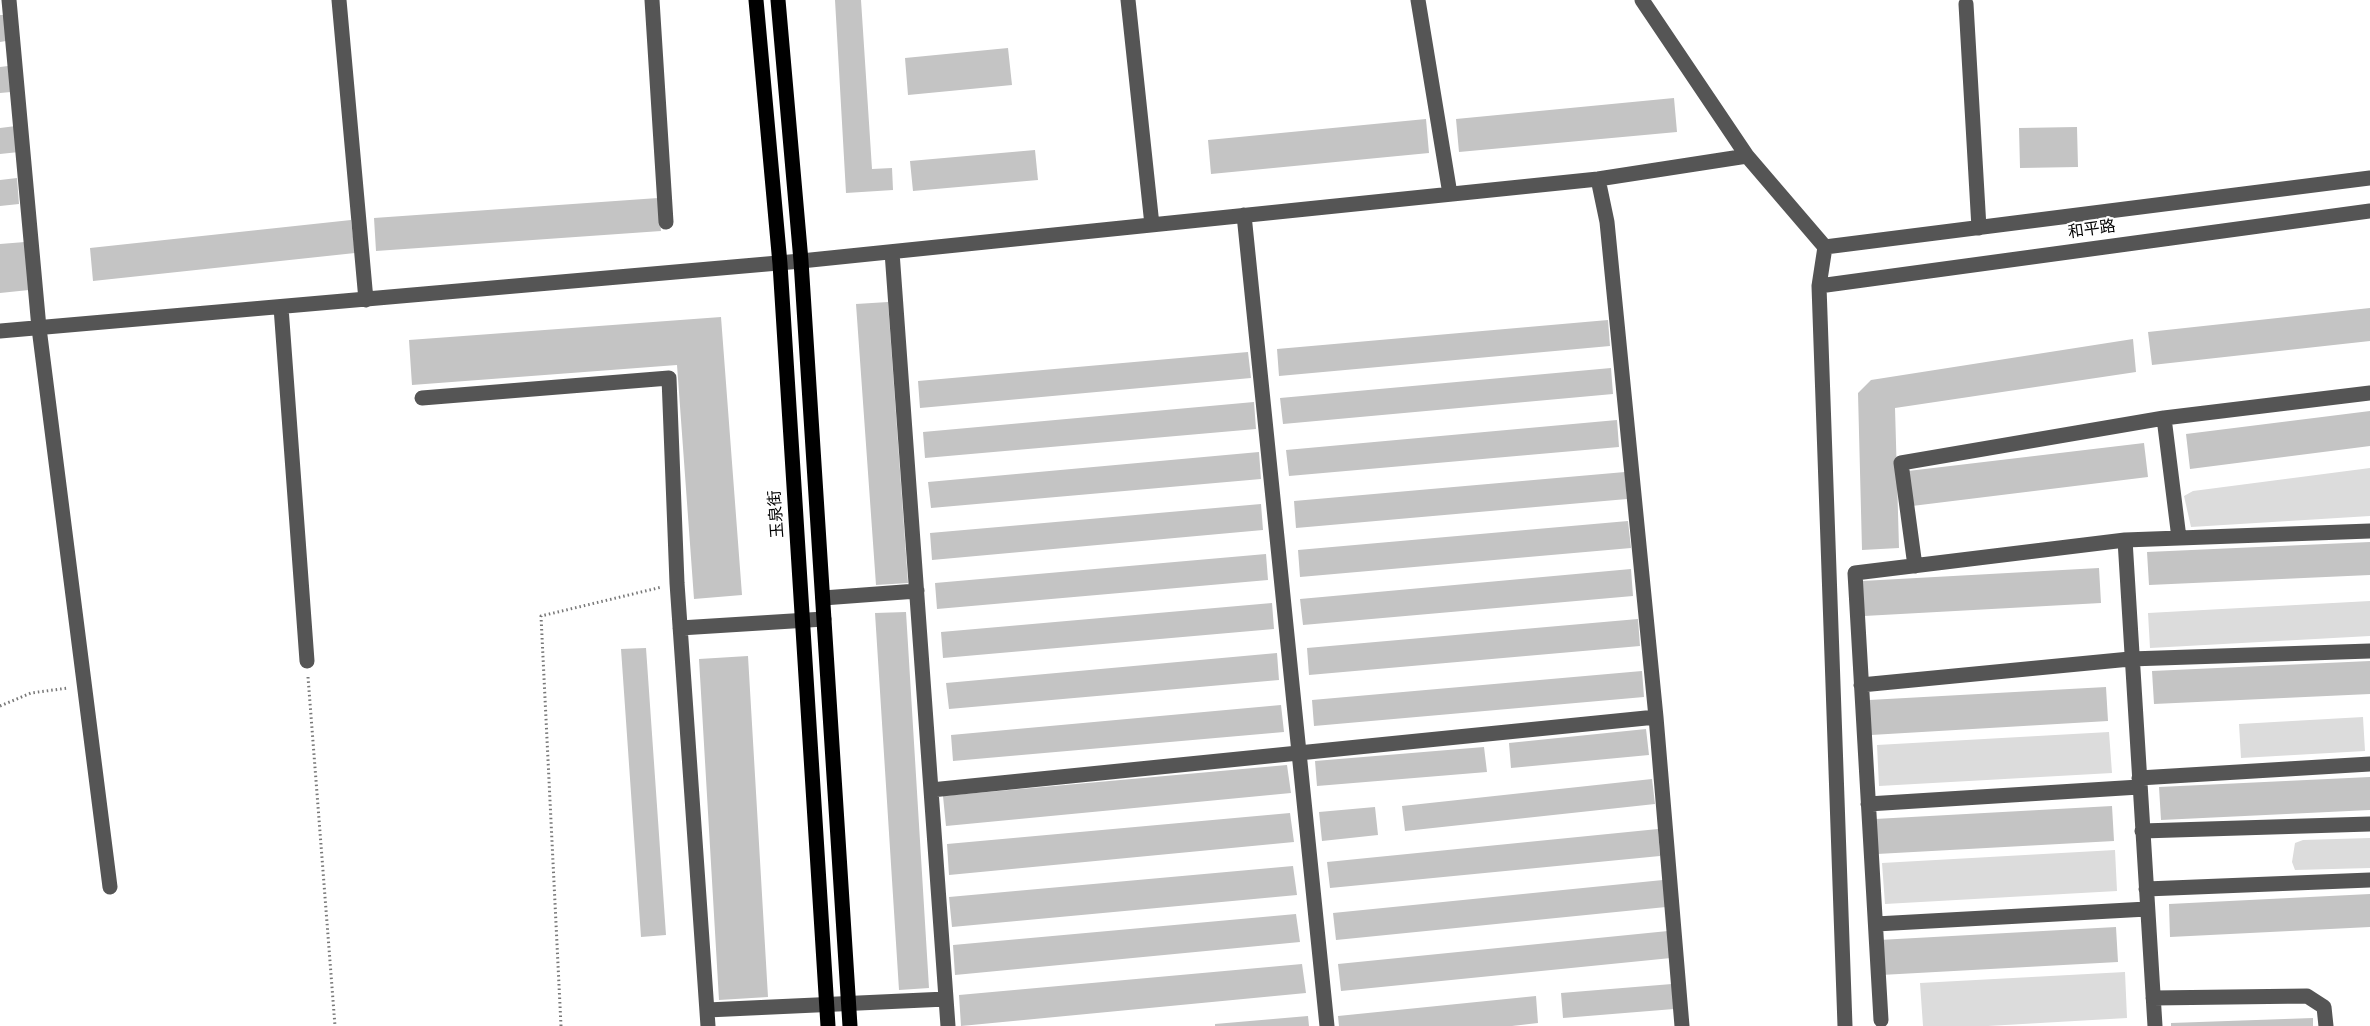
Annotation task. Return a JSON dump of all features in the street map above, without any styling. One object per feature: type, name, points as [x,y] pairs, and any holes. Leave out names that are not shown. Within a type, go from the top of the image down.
[{"type":"main road","name":"玉泉街","points":[[756,0],[780,264],[828,1026]]},
{"type":"main road","points":[[778,0],[801,261],[850,1026]]},
{"type":"street","points":[[9,0],[39,328],[110,887]]},
{"type":"street","points":[[339,0],[366,300]]},
{"type":"street","points":[[652,0],[666,222]]},
{"type":"street","points":[[1128,0],[1152,225]]},
{"type":"street","points":[[1418,0],[1450,194]]},
{"type":"street","points":[[1642,0],[1747,156],[1825,247],[1819,286],[1845,1026]]},
{"type":"street","points":[[1966,4],[1979,228]]},
{"type":"street","points":[[0,331],[780,264],[1598,179],[1747,156]]},
{"type":"street","name":"和平路","points":[[1825,247],[2370,178]]},
{"type":"street","points":[[1598,179],[1607,222],[1656,717],[1682,1026]]},
{"type":"street","name":"和平路","points":[[1819,286],[2370,211]]},
{"type":"street","points":[[1244,215],[1327,1026]]},
{"type":"street","points":[[892,252],[948,1026]]},
{"type":"street","points":[[281,307],[307,661]]},
{"type":"street","points":[[422,398],[669,378],[677,583],[708,1026]]},
{"type":"street","points":[[1915,566],[1900,463],[2164,418],[2370,393]]},
{"type":"street","points":[[2164,418],[2179,538]]},
{"type":"street","points":[[1881,1020],[1855,573],[2125,540],[2370,531]]},
{"type":"street","points":[[2125,540],[2130,659],[2155,1026]]},
{"type":"street","points":[[823,598],[917,591]]},
{"type":"street","points":[[680,628],[824,619]]},
{"type":"street","points":[[1861,685],[2130,659],[2370,651]]},
{"type":"street","points":[[931,790],[1299,755],[1656,717]]},
{"type":"street","points":[[1868,804],[2370,764]]},
{"type":"street","points":[[2142,831],[2370,824]]},
{"type":"street","points":[[2146,889],[2370,880]]},
{"type":"street","points":[[1875,924],[2147,909]]},
{"type":"street","points":[[2153,998],[2307,996],[2324,1007],[2326,1026]]},
{"type":"street","points":[[706,1010],[946,999]]},
{"type":"path","points":[[561,1026],[541,616],[677,583]]},
{"type":"path","points":[[307,661],[335,1026]]},
{"type":"path","points":[[0,705],[31,693],[84,686]]},
{"type":"shaded area","points":[[2370,468],[2370,516],[2191,527],[2184,496],[2193,491]]},
{"type":"shaded area","points":[[2370,601],[2370,636],[2150,648],[2148,613]]},
{"type":"shaded area","points":[[2363,717],[2365,751],[2241,758],[2239,724]]},
{"type":"shaded area","points":[[2109,732],[2112,773],[1879,786],[1877,745]]},
{"type":"shaded area","points":[[2370,838],[2370,868],[2295,870],[2292,862],[2295,843],[2303,840]]},
{"type":"shaded area","points":[[2115,850],[2117,891],[1885,904],[1882,863]]},
{"type":"shaded area","points":[[2125,972],[2127,1018],[1988,1026],[1923,1026],[1920,983]]},
{"type":"building","points":[[835,0],[861,0],[872,169],[892,168],[893,190],[846,193]]},
{"type":"building","points":[[0,15],[4,15],[6,41],[0,42]]},
{"type":"building","points":[[1008,48],[1012,85],[908,95],[905,58]]},
{"type":"building","points":[[8,66],[11,92],[0,93],[0,67]]},
{"type":"building","points":[[1674,98],[1677,132],[1459,152],[1456,119]]},
{"type":"building","points":[[1426,119],[1429,153],[1211,174],[1208,140]]},
{"type":"building","points":[[16,126],[19,152],[0,154],[0,128]]},
{"type":"building","points":[[2077,127],[2078,167],[2020,168],[2019,128]]},
{"type":"building","points":[[1035,150],[1038,180],[913,191],[910,161]]},
{"type":"building","points":[[17,178],[19,204],[0,206],[0,180]]},
{"type":"building","points":[[658,198],[661,231],[376,251],[374,218]]},
{"type":"building","points":[[351,220],[355,253],[93,281],[90,248]]},
{"type":"building","points":[[25,242],[29,290],[0,293],[0,244]]},
{"type":"building","points":[[888,302],[908,583],[876,585],[856,304]]},
{"type":"building","points":[[2370,308],[2370,341],[2152,365],[2148,332]]},
{"type":"building","points":[[721,317],[742,595],[694,599],[677,365],[412,385],[409,340]]},
{"type":"building","points":[[1608,320],[1610,346],[1279,376],[1277,349]]},
{"type":"building","points":[[2133,339],[2136,372],[1895,408],[1899,548],[1862,550],[1858,393],[1871,380]]},
{"type":"building","points":[[1248,352],[1251,378],[920,408],[918,381]]},
{"type":"building","points":[[1611,368],[1613,394],[1283,424],[1280,398]]},
{"type":"building","points":[[1254,402],[1256,429],[925,458],[923,432]]},
{"type":"building","points":[[2370,411],[2370,446],[2190,469],[2186,434]]},
{"type":"building","points":[[1617,420],[1619,447],[1289,476],[1286,450]]},
{"type":"building","points":[[2144,443],[2148,477],[1912,506],[1908,471]]},
{"type":"building","points":[[1259,452],[1261,479],[931,508],[928,482]]},
{"type":"building","points":[[1625,472],[1627,499],[1296,528],[1294,501]]},
{"type":"building","points":[[1261,504],[1263,530],[932,560],[930,533]]},
{"type":"building","points":[[1628,521],[1631,548],[1300,577],[1298,550]]},
{"type":"building","points":[[2370,542],[2370,575],[2149,585],[2147,552]]},
{"type":"building","points":[[1266,554],[1268,580],[937,609],[935,583]]},
{"type":"building","points":[[2099,568],[2101,603],[1864,616],[1862,581]]},
{"type":"building","points":[[1631,569],[1633,596],[1303,625],[1300,599]]},
{"type":"building","points":[[1272,603],[1274,629],[943,658],[941,632]]},
{"type":"building","points":[[906,612],[929,988],[899,990],[875,613]]},
{"type":"building","points":[[1638,619],[1640,646],[1309,675],[1307,648]]},
{"type":"building","points":[[646,648],[666,935],[641,937],[621,649]]},
{"type":"building","points":[[1277,653],[1279,680],[949,709],[946,683]]},
{"type":"building","points":[[748,656],[768,997],[719,1000],[699,659]]},
{"type":"building","points":[[2370,661],[2370,694],[2154,704],[2152,671]]},
{"type":"building","points":[[1642,671],[1644,697],[1314,726],[1312,700]]},
{"type":"building","points":[[2106,687],[2108,721],[1871,735],[1869,700]]},
{"type":"building","points":[[1281,705],[1284,732],[953,761],[951,735]]},
{"type":"building","points":[[1646,729],[1649,755],[1511,768],[1509,743]]},
{"type":"building","points":[[1484,747],[1487,772],[1317,786],[1315,761]]},
{"type":"building","points":[[1287,765],[1291,793],[946,826],[943,796]]},
{"type":"building","points":[[2370,777],[2370,810],[2161,820],[2159,787]]},
{"type":"building","points":[[1652,779],[1655,804],[1405,831],[1402,806]]},
{"type":"building","points":[[2112,806],[2114,841],[1877,854],[1875,819]]},
{"type":"building","points":[[1375,807],[1378,835],[1322,841],[1319,812]]},
{"type":"building","points":[[1290,813],[1294,842],[949,875],[947,844]]},
{"type":"building","points":[[1658,829],[1660,856],[1330,888],[1327,862]]},
{"type":"building","points":[[1293,866],[1297,895],[952,927],[949,897]]},
{"type":"building","points":[[1663,880],[1666,907],[1336,940],[1333,913]]},
{"type":"building","points":[[2370,894],[2370,927],[2170,937],[2169,904]]},
{"type":"building","points":[[1296,914],[1300,942],[955,975],[953,945]]},
{"type":"building","points":[[2116,927],[2118,962],[1881,975],[1879,940]]},
{"type":"building","points":[[1668,931],[1671,958],[1341,991],[1338,964]]},
{"type":"building","points":[[1302,964],[1306,993],[961,1026],[959,995]]},
{"type":"building","points":[[1672,984],[1674,1009],[1563,1018],[1561,993]]},
{"type":"building","points":[[1536,996],[1538,1023],[1512,1026],[1339,1026],[1338,1016]]},
{"type":"building","points":[[1308,1016],[1309,1026],[1215,1026],[1215,1024]]},
{"type":"building","points":[[2313,1018],[2313,1026],[2171,1026],[2171,1023]]}]
